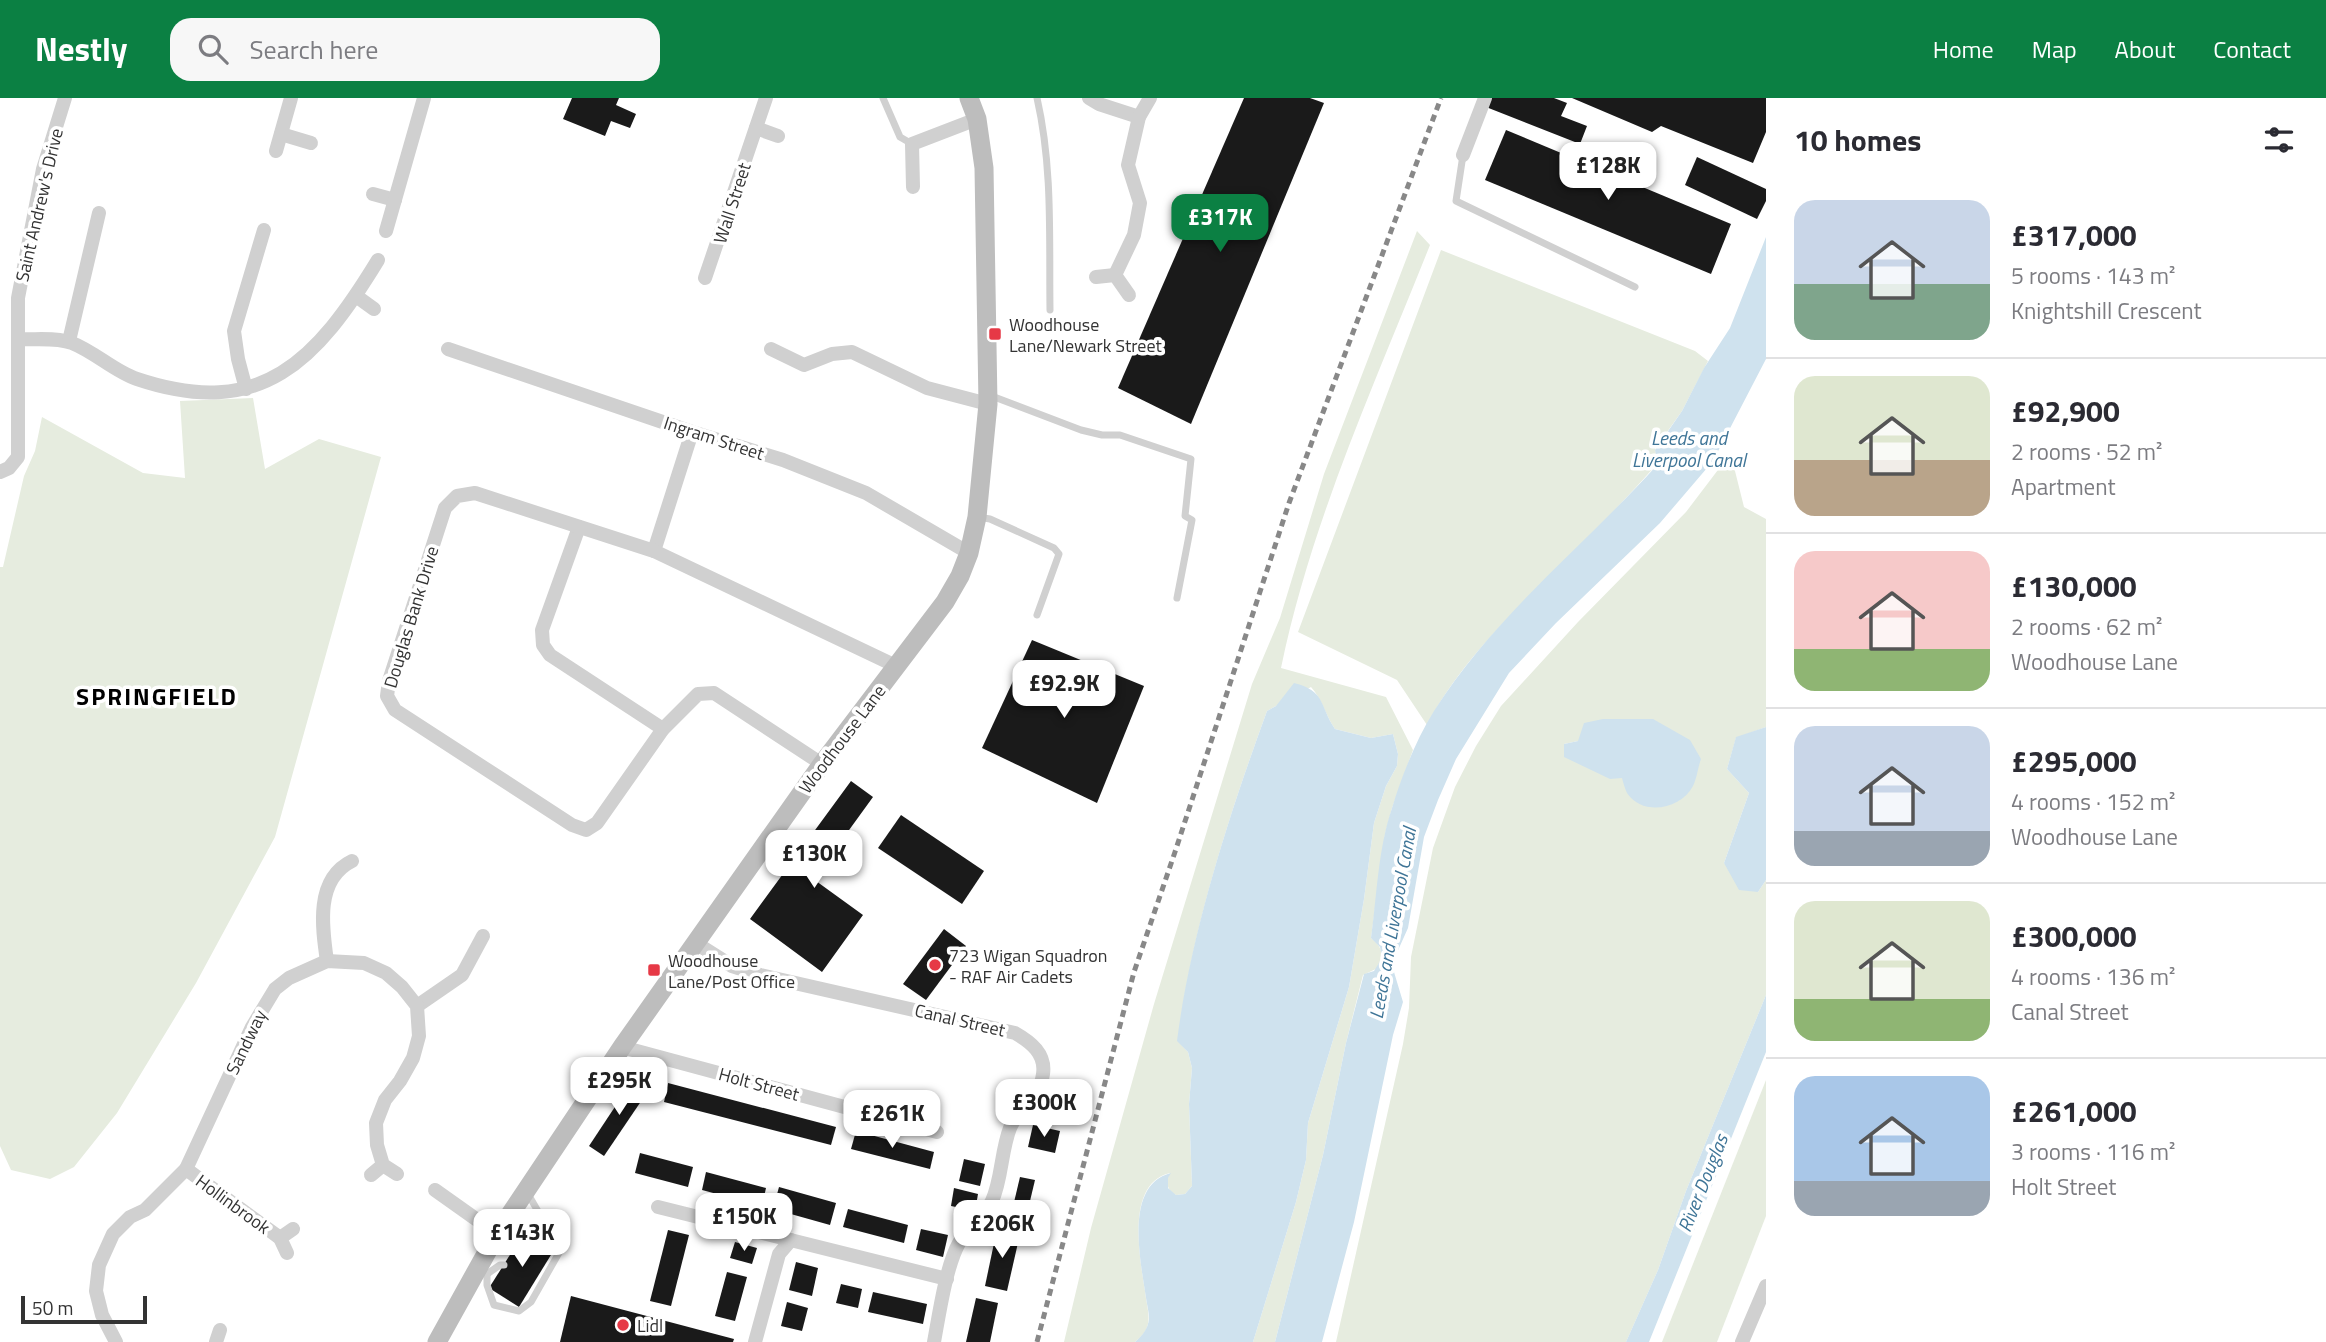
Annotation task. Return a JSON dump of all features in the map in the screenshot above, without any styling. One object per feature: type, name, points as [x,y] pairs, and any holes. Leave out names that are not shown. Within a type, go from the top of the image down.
[{"type":"main road","name":"Woodhouse Lane","points":[[437,1342],[482,1272],[497,1234],[622,1046],[822,764],[945,602],[960,576],[978,517],[988,399],[984,168],[977,119],[969,98]]},
{"type":"street","name":"Saint Andrew's Drive","points":[[0,471],[9,468],[18,457],[18,298],[43,169],[65,98]]},
{"type":"street","points":[[276,151],[291,98]]},
{"type":"street","points":[[386,231],[424,98]]},
{"type":"street","name":"Wall Street","points":[[705,278],[766,98]]},
{"type":"street","points":[[1089,98],[1139,117]]},
{"type":"street","points":[[1115,275],[1134,235],[1140,203],[1128,164],[1139,117],[1150,98]]},
{"type":"street","points":[[1463,155],[1485,98]]},
{"type":"street","points":[[913,187],[912,144],[977,119]]},
{"type":"street","points":[[756,128],[778,136]]},
{"type":"street","points":[[281,134],[311,143]]},
{"type":"street","points":[[373,194],[395,200]]},
{"type":"street","points":[[69,341],[99,213]]},
{"type":"street","points":[[246,389],[234,331],[250,251],[264,230]]},
{"type":"street","points":[[19,339],[69,341],[134,378],[174,389],[219,394],[246,389],[271,379],[304,357],[356,296],[378,260]]},
{"type":"street","points":[[1096,277],[1115,275]]},
{"type":"street","points":[[1115,275],[1129,295]]},
{"type":"street","points":[[356,296],[374,309]]},
{"type":"street","name":"Ingram Street","points":[[448,349],[783,460],[866,493],[969,553]]},
{"type":"street","points":[[771,349],[804,365],[832,354],[852,352],[926,388],[988,399]]},
{"type":"street","points":[[654,551],[692,432]]},
{"type":"street","name":"Douglas Bank Drive","points":[[822,764],[714,693],[698,694],[663,729],[597,823],[586,830],[572,825],[395,710],[387,696],[389,681],[445,508],[457,496],[475,493],[654,551],[896,667]]},
{"type":"street","points":[[579,527],[541,630],[543,645],[550,655],[663,729]]},
{"type":"street","points":[[327,961],[322,915],[325,897],[340,863]]},
{"type":"street","points":[[397,1174],[383,1165],[377,1145],[376,1123],[385,1100],[413,1058],[418,1036],[416,1006],[462,975],[483,936]]},
{"type":"street","name":"Canal Street","points":[[694,942],[732,966],[1015,1033],[1031,1042],[1040,1054],[1044,1072],[1038,1092],[1010,1127],[993,1199],[983,1216],[959,1244],[947,1279],[934,1342]]},
{"type":"street","name":"Sandway","points":[[116,1342],[102,1315],[96,1291],[99,1265],[113,1234],[130,1217],[145,1210],[186,1170],[263,1005],[275,989],[289,978],[327,961],[364,963],[386,973],[402,987],[416,1006]]},
{"type":"street","name":"Holt Street","points":[[622,1046],[937,1132]]},
{"type":"street","points":[[371,1175],[383,1165]]},
{"type":"street","name":"Hollinbrook","points":[[186,1170],[280,1238],[287,1253]]},
{"type":"street","points":[[435,1190],[497,1234]]},
{"type":"street","points":[[658,1207],[947,1279]]},
{"type":"street","name":"Hollinbrook","points":[[280,1238],[293,1228]]},
{"type":"street","points":[[755,1342],[779,1254],[791,1240]]},
{"type":"street","points":[[1742,1342],[1766,1286]]},
{"type":"lane","points":[[883,98],[900,137],[912,144]]},
{"type":"lane","points":[[1038,98],[1046,138],[1049,182],[1049,310]]},
{"type":"lane","points":[[1463,155],[1456,201],[1635,287]]},
{"type":"lane","points":[[988,399],[1081,430],[1102,435],[1120,435],[1191,459],[1185,516],[1192,520],[1177,598]]},
{"type":"lane","points":[[978,517],[990,519],[1041,542],[1054,548],[1059,554],[1037,615]]},
{"type":"lane","points":[[504,1265],[482,1272],[494,1305],[519,1311],[531,1302],[564,1244],[543,1220],[526,1190]]},
{"type":"lane","points":[[535,1238],[543,1220]]},
{"type":"shaded area","points":[[1417,231],[1430,245],[1327,506],[1309,560],[1281,668],[1386,697],[1413,750],[1385,834],[1371,938],[1378,944],[1382,955],[1378,968],[1363,975],[1323,1155],[1275,1342],[1253,1342],[1296,1202],[1306,1160],[1308,1123],[1349,987],[1374,823],[1386,786],[1397,766],[1398,754],[1393,734],[1371,738],[1335,729],[1311,687],[1267,711],[1226,832],[1202,916],[1178,1041],[1188,1052],[1192,1068],[1189,1104],[1192,1186],[1185,1194],[1176,1195],[1168,1186],[1170,1173],[1156,1180],[1146,1191],[1141,1206],[1139,1242],[1148,1312],[1147,1327],[1135,1342],[1064,1342],[1091,1228],[1154,1004],[1252,684],[1280,618],[1324,474]]},
{"type":"shaded area","points":[[1441,250],[1695,351],[1708,361],[1682,411],[1655,449],[1658,463],[1493,634],[1457,677],[1427,725],[1397,680],[1298,632]]},
{"type":"shaded area","points":[[253,398],[265,469],[319,439],[381,457],[275,837],[196,983],[117,1113],[74,1167],[50,1179],[11,1170],[0,1146],[0,567],[3,567],[24,476],[35,451],[42,417],[143,473],[185,478],[180,401]]},
{"type":"shaded area","points":[[1732,459],[1744,507],[1766,519],[1766,727],[1736,738],[1727,769],[1749,793],[1724,863],[1758,892],[1766,880],[1766,995],[1686,1191],[1658,1270],[1626,1342],[1336,1342],[1403,1044],[1409,1008],[1411,957],[1433,848],[1455,787],[1501,706],[1578,622],[1686,512],[1724,462]],"holes":[[[1578,741],[1680,801],[1622,777],[1564,744]]]},
{"type":"shaded area","points":[[1766,1080],[1766,1216],[1717,1342],[1662,1342]]},
{"type":"water","name":"Leeds and Liverpool Canal","points":[[1766,237],[1766,359],[1713,461],[1660,523],[1556,623],[1509,673],[1456,759],[1424,837],[1408,928],[1395,957],[1394,972],[1403,1002],[1393,1035],[1354,1222],[1322,1342],[1275,1342],[1323,1155],[1346,1043],[1364,974],[1374,971],[1382,958],[1380,947],[1371,938],[1381,856],[1387,824],[1415,746],[1434,711],[1484,644],[1658,464],[1655,450],[1682,411],[1704,368],[1730,328]]},
{"type":"water","points":[[1294,683],[1312,690],[1317,695],[1335,729],[1371,738],[1393,734],[1398,754],[1397,766],[1386,786],[1374,823],[1349,987],[1308,1123],[1306,1160],[1296,1202],[1253,1342],[1135,1342],[1144,1332],[1149,1319],[1139,1246],[1141,1209],[1146,1193],[1156,1180],[1171,1173],[1168,1188],[1176,1195],[1185,1194],[1192,1186],[1189,1104],[1192,1068],[1188,1052],[1177,1041],[1183,1000],[1202,916],[1239,791],[1267,711],[1276,706]]},
{"type":"water","points":[[1603,719],[1653,719],[1690,740],[1701,759],[1694,783],[1687,794],[1671,805],[1642,805],[1627,793],[1622,778],[1610,779],[1564,757],[1564,744],[1578,741],[1584,723]]},
{"type":"water","points":[[1766,727],[1766,880],[1758,892],[1739,890],[1724,863],[1749,793],[1727,769],[1736,737]]},
{"type":"water","name":"River Douglas","points":[[1766,995],[1766,1052],[1649,1342],[1626,1342],[1658,1270],[1686,1191]]},
{"type":"building","points":[[572,98],[619,98],[616,105],[636,114],[630,128],[611,121],[605,136],[563,119]]},
{"type":"building","points":[[1244,98],[1310,98],[1324,103],[1191,424],[1118,388]]},
{"type":"building","points":[[1489,98],[1554,98],[1567,103],[1561,116],[1587,126],[1580,144],[1486,107]]},
{"type":"building","points":[[1572,98],[1766,98],[1766,132],[1753,163],[1661,126],[1652,132]]},
{"type":"building","points":[[1506,130],[1731,224],[1711,274],[1485,180]]},
{"type":"building","points":[[1697,157],[1766,189],[1766,201],[1757,219],[1685,185]]},
{"type":"building","points":[[1032,640],[1144,686],[1097,803],[982,748]]},
{"type":"building","points":[[851,781],[873,797],[823,866],[826,867],[816,881],[863,915],[822,972],[750,919]]},
{"type":"building","points":[[901,815],[984,871],[962,904],[878,848]]},
{"type":"building","name":"723 Wigan Squadron - RAF Air Cadets","points":[[944,929],[966,946],[926,1000],[903,984]]},
{"type":"building","points":[[634,1078],[650,1088],[604,1156],[589,1146]]},
{"type":"building","points":[[668,1083],[836,1127],[831,1145],[664,1102]]},
{"type":"building","points":[[1033,1125],[1060,1131],[1055,1153],[1028,1147]]},
{"type":"building","points":[[856,1131],[934,1152],[930,1169],[851,1149]]},
{"type":"building","points":[[640,1153],[693,1167],[688,1187],[635,1173]]},
{"type":"building","points":[[964,1159],[985,1164],[980,1186],[959,1181]]},
{"type":"building","points":[[706,1172],[766,1188],[762,1206],[702,1190]]},
{"type":"building","points":[[1020,1177],[1035,1180],[1025,1222],[1010,1219]]},
{"type":"building","points":[[779,1187],[836,1203],[830,1225],[773,1209]]},
{"type":"building","points":[[954,1188],[978,1194],[975,1211],[951,1206]]},
{"type":"building","points":[[848,1209],[908,1225],[904,1243],[843,1227]]},
{"type":"building","points":[[921,1229],[948,1235],[943,1257],[916,1250]]},
{"type":"building","points":[[997,1229],[1020,1234],[1007,1291],[985,1286]]},
{"type":"building","points":[[668,1230],[689,1235],[671,1306],[650,1301]]},
{"type":"building","points":[[525,1231],[554,1250],[519,1307],[489,1288]]},
{"type":"building","points":[[735,1242],[757,1248],[752,1264],[730,1258]]},
{"type":"building","points":[[796,1262],[818,1268],[812,1296],[789,1290]]},
{"type":"building","points":[[727,1272],[747,1277],[735,1321],[715,1316]]},
{"type":"building","points":[[841,1284],[862,1289],[858,1308],[836,1303]]},
{"type":"building","points":[[873,1292],[927,1304],[923,1324],[868,1312]]},
{"type":"building","name":"Lidl","points":[[571,1296],[734,1339],[733,1342],[560,1342]]},
{"type":"building","points":[[976,1298],[998,1303],[990,1342],[966,1342]]},
{"type":"building","points":[[787,1302],[808,1308],[802,1331],[781,1326]]},
{"type":"railway","points":[[1037,1342],[1134,972],[1289,503],[1441,98]]},
{"type":"place","name":"Woodhouse Lane/Newark Street","points":[[995,334]]},
{"type":"place","name":"723 Wigan Squadron - RAF Air Cadets","points":[[935,965]]},
{"type":"place","name":"Woodhouse Lane/Post Office","points":[[654,970]]},
{"type":"place","name":"Lidl","points":[[623,1325]]},
{"type":"district","name":"SPRINGFIELD","points":[[157,696]]}]
